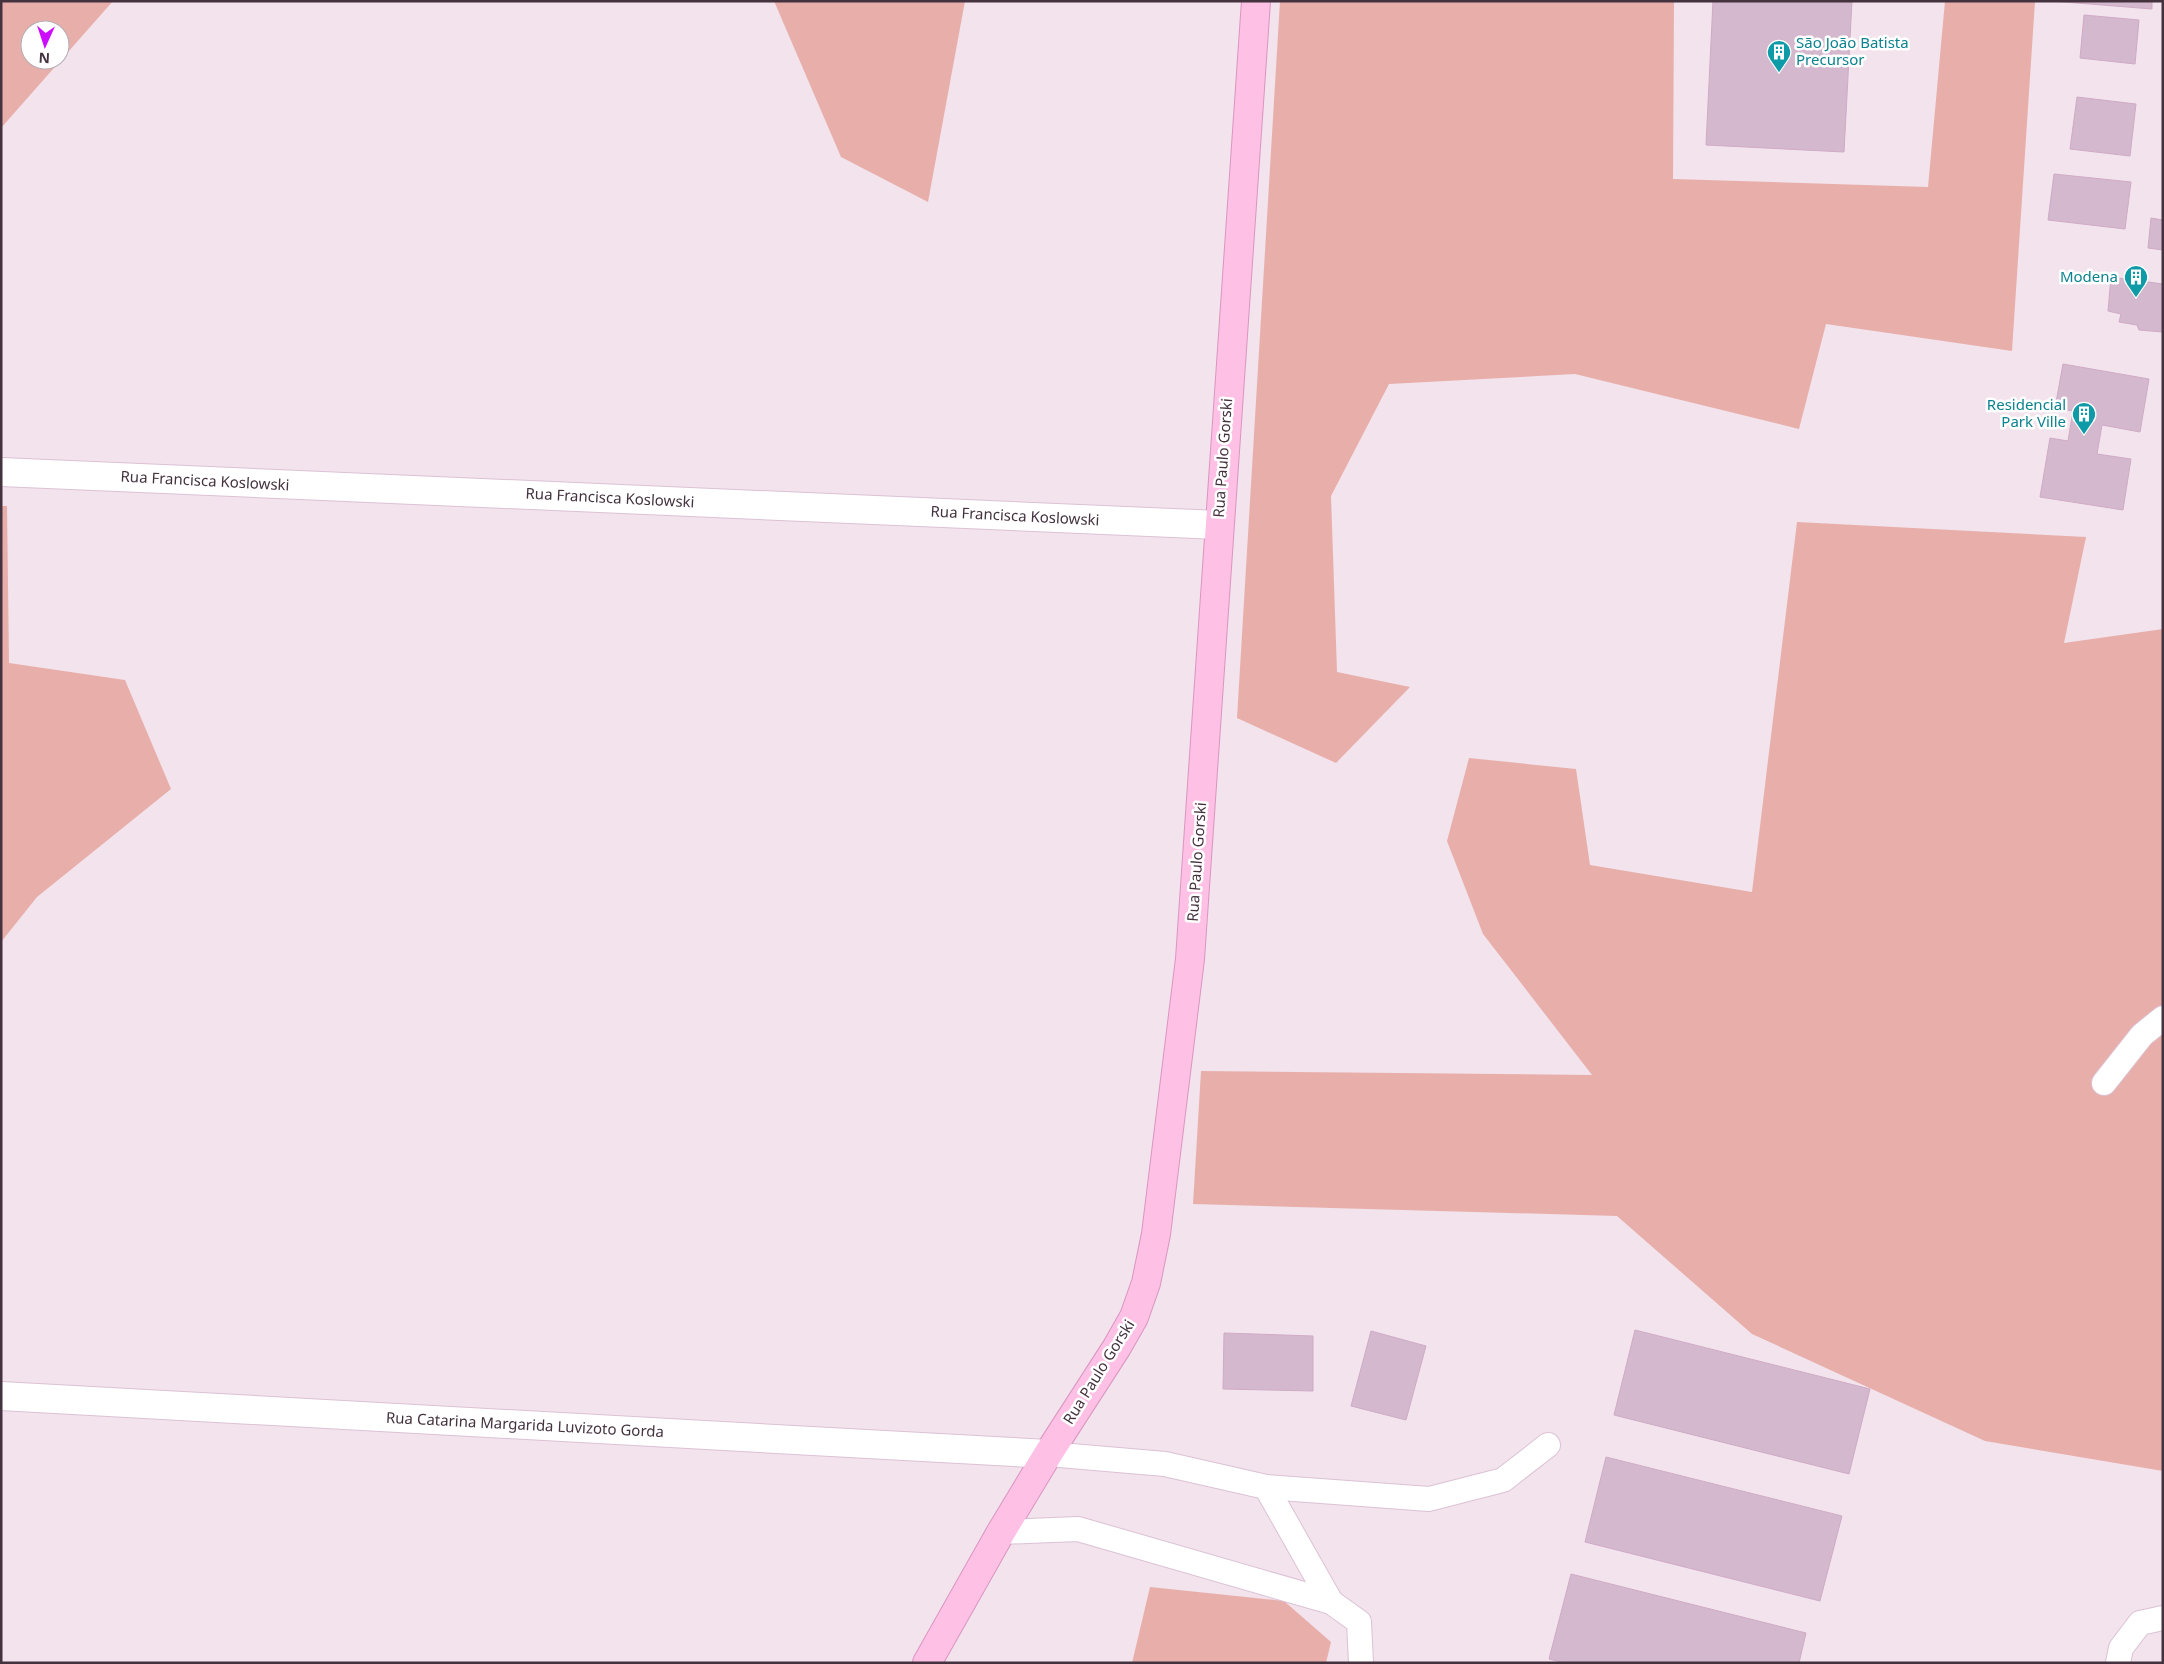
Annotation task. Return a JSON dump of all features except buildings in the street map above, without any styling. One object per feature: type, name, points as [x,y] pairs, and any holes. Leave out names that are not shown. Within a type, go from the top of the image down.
[{"type":"street","name":"Rua Paulo Gorski","points":[[927,1663],[1001,1532],[1134,1317],[1146,1283],[1156,1234],[1190,959],[1256,1]]},
{"type":"street","name":"Rua Francisca Koslowski","points":[[1,472],[1219,525]]},
{"type":"street","name":"Rua Catarina Margarida Luvizoto Gorda","points":[[1,1396],[1048,1454]]},
{"type":"lane","points":[[2104,1083],[2142,1035],[2163,1018]]},
{"type":"lane","points":[[1048,1454],[1164,1464],[1266,1487],[1429,1499],[1503,1480],[1548,1445]]},
{"type":"lane","points":[[1266,1487],[1331,1602]]},
{"type":"lane","points":[[1001,1532],[1078,1530],[1331,1602],[1359,1622],[1361,1663]]},
{"type":"lane","points":[[2118,1663],[2121,1648],[2140,1623],[2163,1618]]},
{"type":"shaded area","points":[[1,1],[113,1],[70,50],[70,20],[20,20],[20,70],[52,70],[1,128]]},
{"type":"shaded area","points":[[774,1],[965,1],[928,202],[841,157]]},
{"type":"shaded area","points":[[1280,1],[1674,1],[1673,179],[1928,187],[1945,1],[2035,1],[2012,351],[1826,324],[1799,429],[1575,374],[1389,384],[1331,496],[1337,672],[1410,687],[1336,763],[1237,718]]},
{"type":"shaded area","points":[[1,506],[7,506],[9,663],[125,680],[171,789],[37,897],[1,942]]},
{"type":"shaded area","points":[[1797,522],[2086,537],[2064,643],[2163,629],[2163,1471],[1985,1441],[1752,1334],[1617,1216],[1193,1204],[1201,1071],[1592,1075],[1483,934],[1447,841],[1469,758],[1576,769],[1590,865],[1752,892]]},
{"type":"shaded area","points":[[1150,1587],[1284,1601],[1331,1642],[1326,1663],[1132,1663]]},
{"type":"place","name":"São João Batista Precursor","points":[[1779,73]]},
{"type":"place","name":"Modena","points":[[2136,298]]},
{"type":"place","name":"Residencial Park Ville","points":[[2084,435]]}]
